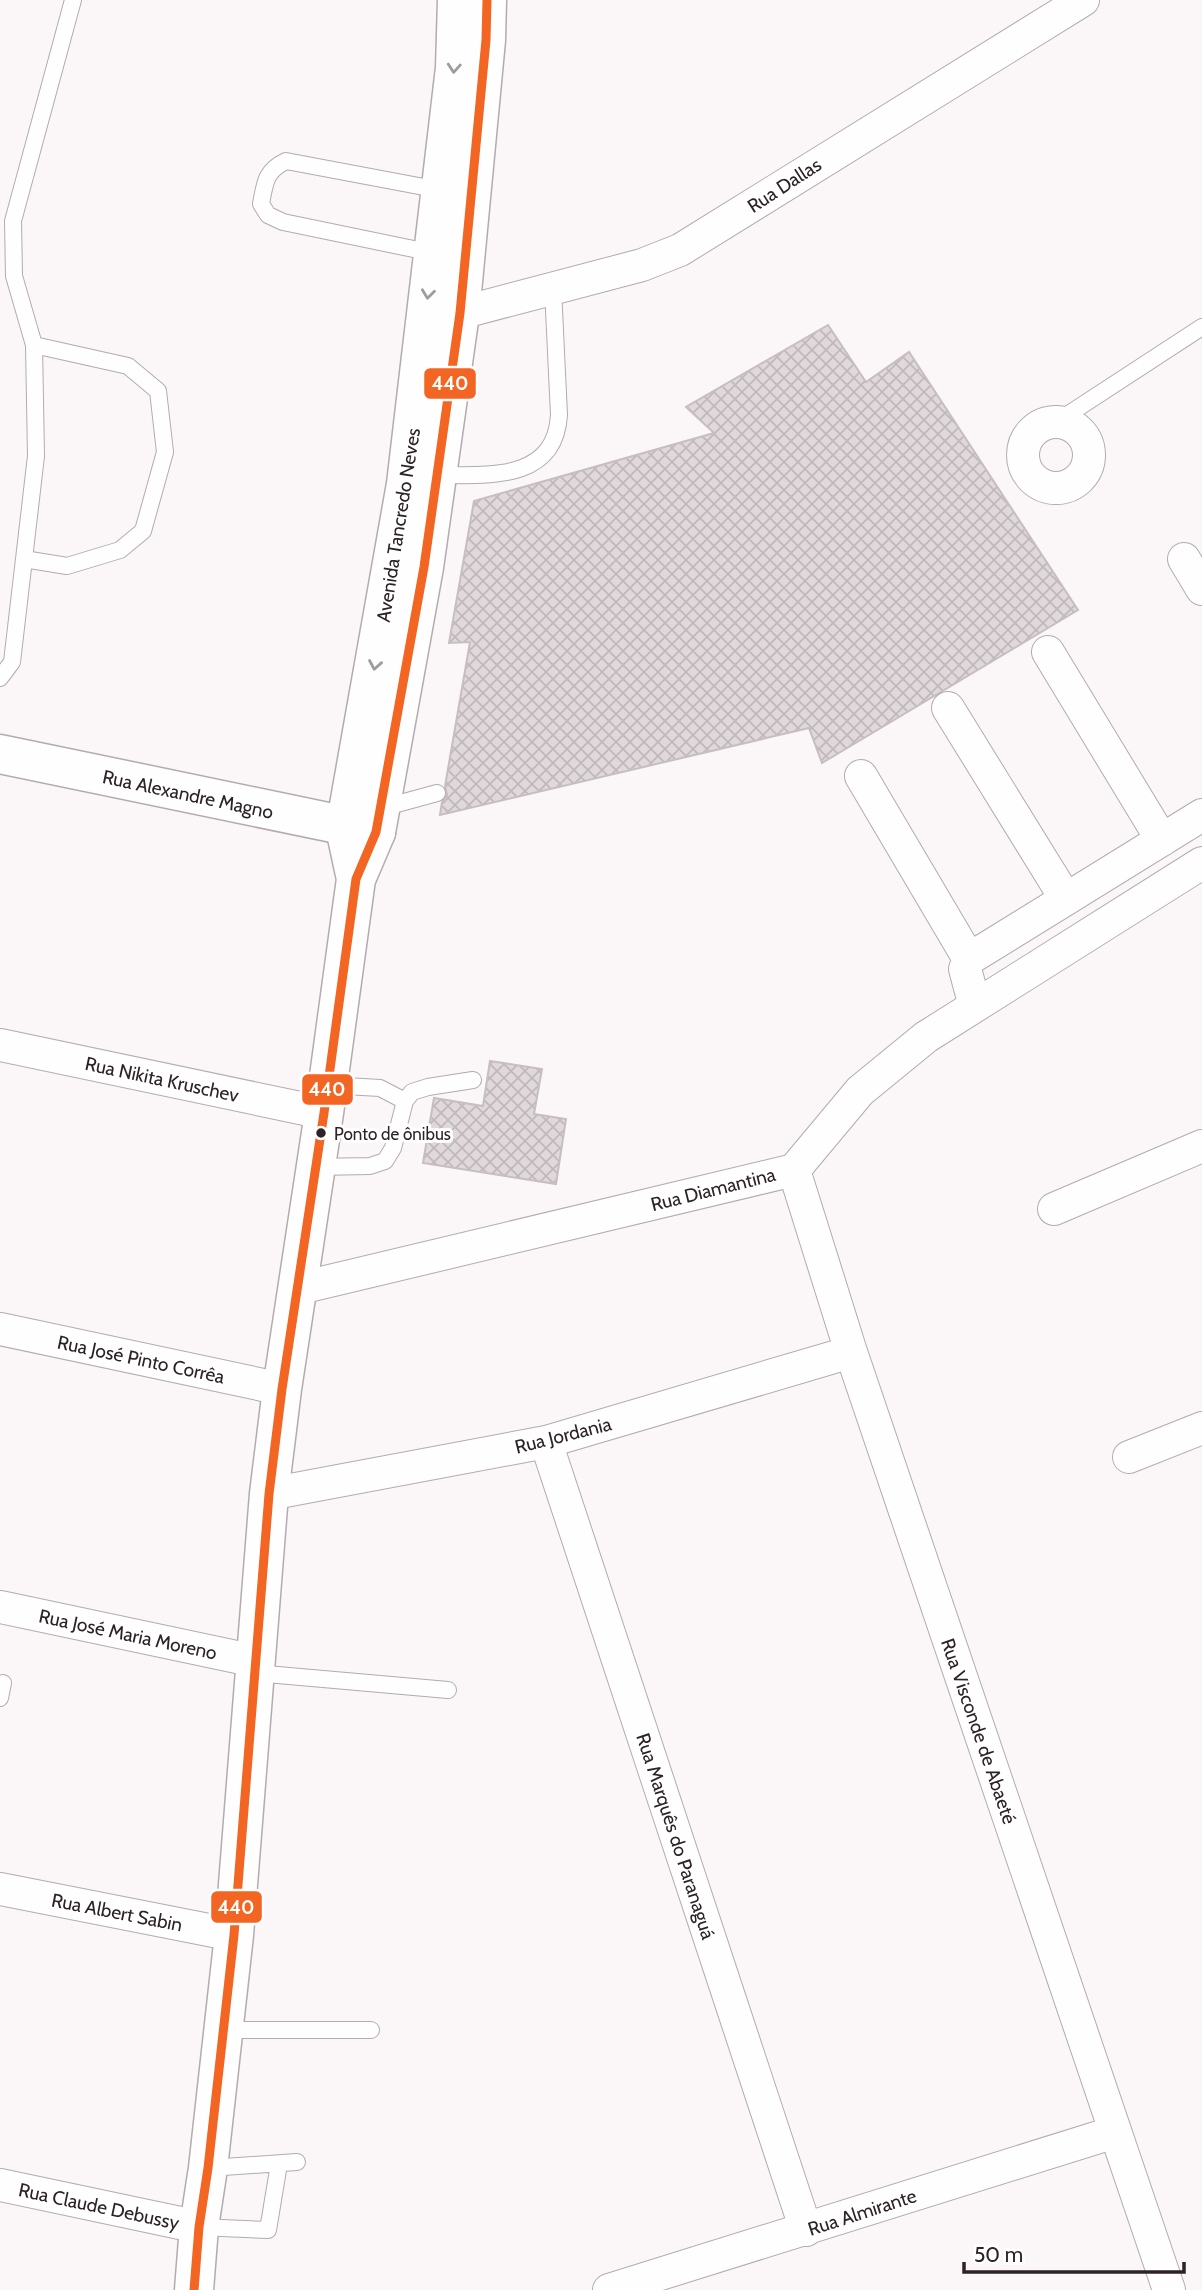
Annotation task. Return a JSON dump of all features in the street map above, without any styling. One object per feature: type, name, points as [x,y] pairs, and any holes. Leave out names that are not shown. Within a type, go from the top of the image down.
[{"type":"main road","name":"Avenida Tancredo Neves","points":[[367,823],[455,68],[457,0]]},
{"type":"main road","name":"Avenida Tancredo Neves","points":[[194,2290],[233,1935],[269,1494],[282,1389],[356,879],[422,580],[460,313],[486,40],[487,0]]},
{"type":"main road","name":"Rua Alexandre Magno","points":[[0,754],[367,823]]},
{"type":"street","name":"Rua Dallas","points":[[460,313],[642,265],[691,244],[1083,0]]},
{"type":"street","points":[[1184,559],[1202,589]]},
{"type":"street","points":[[1048,652],[1162,840]]},
{"type":"street","points":[[948,708],[1066,899]]},
{"type":"street","points":[[861,776],[969,959]]},
{"type":"street","points":[[975,1006],[966,980],[965,969],[969,959],[1202,815]]},
{"type":"street","name":"Rua Diamantina","points":[[296,1289],[794,1170],[860,1091],[926,1037],[1202,863]]},
{"type":"street","name":"Rua Nikita Kruschev","points":[[0,1045],[326,1099]]},
{"type":"street","points":[[1054,1209],[1202,1146]]},
{"type":"street","name":"Rua Visconde de Abaeté","points":[[794,1170],[851,1352],[1169,2290]]},
{"type":"street","name":"Rua José Pinto Corrêa","points":[[0,1328],[282,1389]]},
{"type":"street","name":"Rua Jordania","points":[[269,1494],[546,1442],[851,1352]]},
{"type":"street","points":[[1129,1457],[1202,1428]]},
{"type":"street","name":"Rua Marquês do Paranaguá","points":[[546,1442],[806,2230]]},
{"type":"street","name":"Rua José Maria Moreno","points":[[0,1607],[256,1667]]},
{"type":"street","name":"Rua Albert Sabin","points":[[0,1889],[233,1935]]},
{"type":"street","name":"Rua Almirante","points":[[609,2290],[1115,2132]]},
{"type":"street","name":"Rua Claude Debussy","points":[[0,2185],[199,2227]]},
{"type":"lane","points":[[0,678],[12,662],[36,456],[34,345],[13,276],[13,221],[74,0]]},
{"type":"lane","points":[[433,253],[283,222],[268,215],[261,204],[265,181],[274,167],[286,161],[440,190]]},
{"type":"lane","points":[[437,475],[497,475],[534,464],[544,456],[558,430],[559,415],[553,289]]},
{"type":"lane","points":[[1059,421],[1202,327]]},
{"type":"lane","points":[[24,559],[67,566],[120,550],[143,531],[166,452],[158,391],[128,366],[34,345]]},
{"type":"lane","points":[[367,823],[437,793]]},
{"type":"lane","points":[[316,1167],[370,1166],[385,1161],[393,1148],[405,1101],[412,1093],[428,1087],[473,1080]]},
{"type":"lane","points":[[326,1099],[380,1088],[405,1101]]},
{"type":"lane","points":[[256,1667],[448,1689]]},
{"type":"lane","points":[[223,2030],[371,2030]]},
{"type":"lane","points":[[208,2168],[297,2162]]},
{"type":"lane","points":[[199,2227],[268,2230],[279,2164]]},
{"type":"building","points":[[828,325],[866,382],[909,352],[1078,610],[822,763],[809,728],[440,815],[442,802],[447,795],[445,786],[470,642],[449,643],[474,501],[714,433],[686,407]]},
{"type":"building","points":[[490,1061],[542,1069],[534,1114],[566,1119],[556,1184],[423,1163],[434,1098],[483,1106]]},
{"type":"transit line","name":"440","points":[[194,2290],[234,1935],[269,1494],[282,1389],[356,879],[376,832],[424,567],[460,313],[486,40],[487,0]]},
{"type":"place","name":"Ponto de ônibus","points":[[321,1133]]}]
